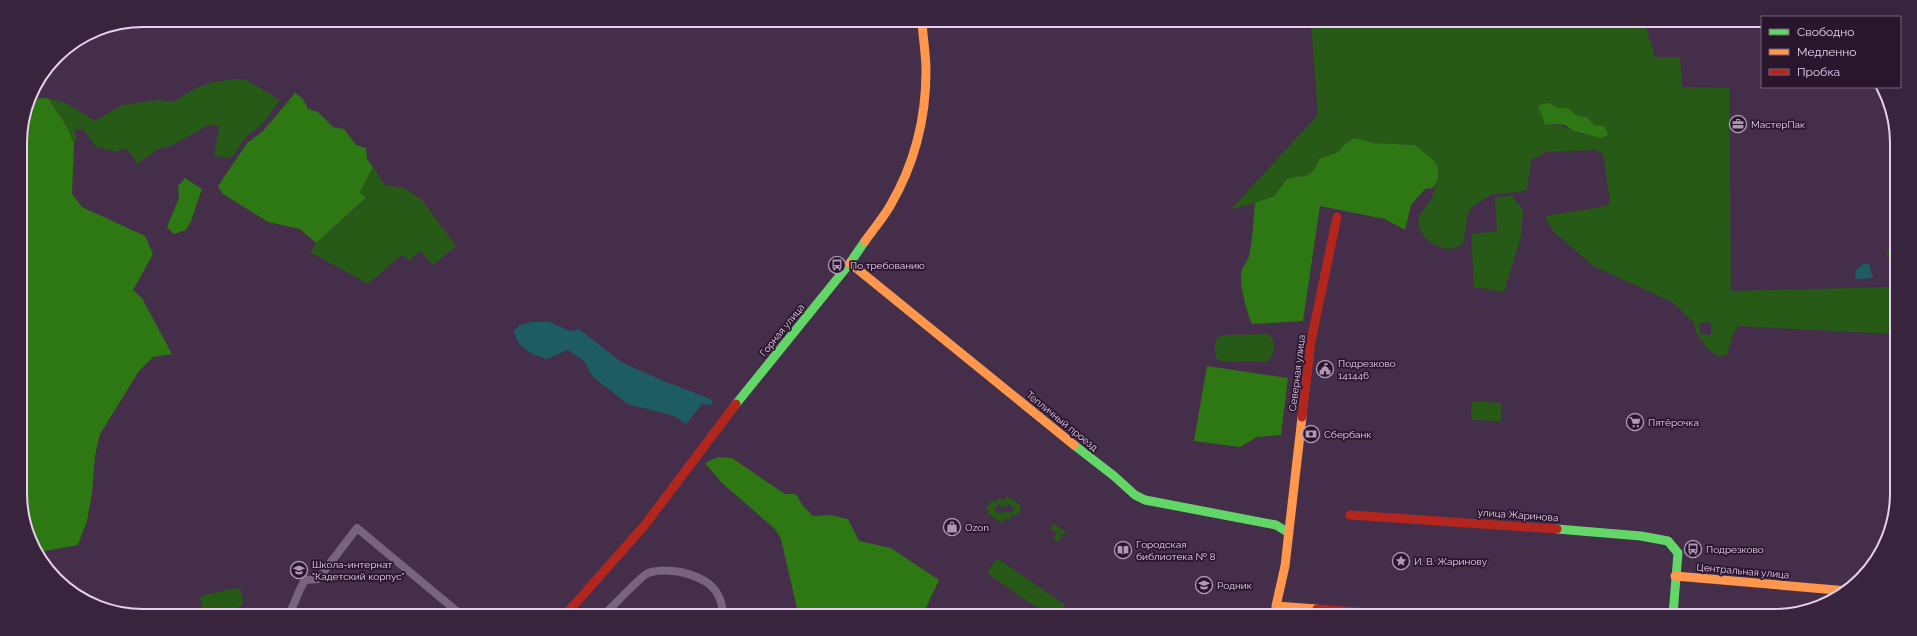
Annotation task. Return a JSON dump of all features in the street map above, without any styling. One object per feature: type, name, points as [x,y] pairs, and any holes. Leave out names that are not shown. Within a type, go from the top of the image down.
[{"type":"street","name":"Горная улица","points":[[571,609],[644,526],[738,402],[850,263],[890,206],[912,160],[920,134],[925,95],[926,70],[922,27]]},
{"type":"street","name":"Северная улица","points":[[1275,609],[1285,566],[1311,340],[1337,217]]},
{"type":"street","name":"Тепличный проезд","points":[[850,263],[1114,476],[1135,495],[1145,500],[1276,525],[1288,533]]},
{"type":"street","name":"улица Жаринова","points":[[1350,515],[1442,522],[1505,524],[1641,536],[1668,541],[1678,553],[1675,576]]},
{"type":"street","points":[[292,609],[296,602],[297,593],[305,580],[318,579],[356,528],[454,609]]},
{"type":"street","points":[[610,609],[647,574],[662,569],[698,576],[709,583],[722,602],[723,609]]},
{"type":"street","name":"Центральная улица","points":[[1675,576],[1836,590]]},
{"type":"street","points":[[1673,609],[1675,576]]},
{"type":"green space","points":[[1311,27],[1646,27],[1655,57],[1680,57],[1682,87],[1729,88],[1731,291],[1890,287],[1890,334],[1738,326],[1733,334],[1727,355],[1717,356],[1708,349],[1696,333],[1694,323],[1674,303],[1593,266],[1552,230],[1545,216],[1606,206],[1610,202],[1603,154],[1594,150],[1546,152],[1531,160],[1527,190],[1504,194],[1493,194],[1474,205],[1468,213],[1463,244],[1456,248],[1442,248],[1435,245],[1424,236],[1420,230],[1418,224],[1419,217],[1431,199],[1438,179],[1415,145],[1374,143],[1354,138],[1345,144],[1338,152],[1319,159],[1313,170],[1307,175],[1287,179],[1274,196],[1255,203],[1231,209],[1318,115]],"holes":[[[1549,103],[1558,108],[1568,108],[1576,115],[1587,117],[1594,125],[1604,126],[1584,135],[1561,126],[1545,125],[1542,114]],[[1711,322],[1711,335],[1700,334],[1699,323]]]},
{"type":"green space","points":[[236,79],[247,80],[280,100],[262,124],[246,137],[231,158],[214,156],[219,126],[208,125],[173,145],[158,149],[138,163],[126,148],[116,152],[95,146],[83,129],[74,130],[77,137],[74,144],[67,127],[48,98],[66,103],[95,121],[122,105],[159,100],[173,102],[196,88],[213,82]]},
{"type":"green space","points":[[295,93],[303,99],[308,109],[318,112],[333,127],[344,129],[356,145],[366,148],[367,159],[373,167],[360,192],[366,198],[316,243],[300,229],[268,222],[223,194],[218,186],[247,143],[263,131]]},
{"type":"green space","points":[[48,98],[67,127],[74,144],[72,194],[82,207],[145,236],[153,254],[133,290],[142,298],[172,354],[153,357],[139,371],[100,434],[95,456],[92,493],[87,521],[78,545],[43,551],[33,530],[29,515],[27,493],[27,136],[31,113],[36,99]]},
{"type":"green space","points":[[1549,103],[1558,108],[1568,108],[1576,115],[1587,117],[1594,125],[1604,126],[1608,135],[1601,138],[1573,131],[1565,125],[1545,125],[1538,105]]},
{"type":"green space","points":[[1354,138],[1374,143],[1415,145],[1433,160],[1438,168],[1438,179],[1433,188],[1425,189],[1411,205],[1405,230],[1385,219],[1320,206],[1303,321],[1252,324],[1244,297],[1241,275],[1250,250],[1255,203],[1274,196],[1287,179],[1307,175],[1316,166],[1319,159],[1338,152],[1345,144]]},
{"type":"green space","points":[[373,167],[385,185],[404,188],[422,200],[456,246],[433,265],[420,251],[409,261],[402,254],[368,284],[310,252],[316,243],[366,199],[360,192]]},
{"type":"green space","points":[[185,178],[202,189],[191,221],[186,230],[174,234],[167,227],[179,198],[178,186]]},
{"type":"green space","points":[[1512,196],[1523,210],[1521,237],[1504,292],[1474,287],[1471,234],[1497,231],[1495,197]]},
{"type":"green space","points":[[1890,249],[1890,260],[1886,252]]},
{"type":"green space","points":[[1267,334],[1273,340],[1274,348],[1272,356],[1266,362],[1221,361],[1217,359],[1215,355],[1215,341],[1221,335]]},
{"type":"green space","points":[[1207,366],[1288,378],[1281,435],[1257,437],[1240,447],[1194,441]]},
{"type":"green space","points":[[1472,401],[1501,403],[1501,421],[1471,420]]},
{"type":"green space","points":[[718,457],[732,458],[785,494],[796,494],[803,506],[813,516],[830,515],[848,519],[859,541],[891,548],[939,580],[925,609],[797,609],[781,539],[775,529],[722,483],[705,463]]},
{"type":"green space","points":[[1007,496],[1021,505],[1019,508],[1021,510],[1016,516],[1013,514],[1009,520],[1005,518],[1001,523],[988,513],[989,511],[986,509],[992,500],[996,502],[999,498],[1004,501]],"holes":[[[998,504],[1003,507],[1009,504],[1015,509],[1011,513],[1005,511],[1003,514],[994,510]]]},
{"type":"green space","points":[[1054,524],[1066,532],[1064,535],[1059,534],[1062,536],[1058,542],[1053,538],[1057,533],[1051,529]]},
{"type":"green space","points":[[997,558],[1065,605],[1062,609],[1039,609],[987,573]]},
{"type":"green space","points":[[236,588],[241,591],[243,604],[235,609],[202,609],[200,599],[203,595]]},
{"type":"shaded area","points":[[1863,264],[1869,264],[1873,278],[1855,279],[1856,270]]},
{"type":"shaded area","points":[[532,322],[550,322],[570,331],[579,329],[621,362],[713,400],[711,405],[702,404],[686,424],[674,416],[628,404],[593,377],[584,361],[568,350],[546,359],[535,355],[521,346],[514,331],[520,325]]},
{"type":"traffic: fast","points":[[736,404],[850,263],[865,241]]},
{"type":"traffic: fast","points":[[1074,445],[1114,476],[1135,495],[1145,500],[1276,525],[1289,533]]},
{"type":"traffic: fast","points":[[1557,529],[1641,536],[1668,541],[1678,553],[1673,609]]},
{"type":"traffic: slow","points":[[865,241],[887,210],[898,190],[906,174],[917,141],[924,106],[925,89],[926,65],[922,27]]},
{"type":"traffic: slow","points":[[850,263],[1074,445]]},
{"type":"traffic: slow","points":[[1302,417],[1285,566],[1276,606],[1317,609]]},
{"type":"traffic: slow","points":[[1675,576],[1836,590]]},
{"type":"traffic: jam","points":[[1302,417],[1311,341],[1337,217]]},
{"type":"traffic: jam","points":[[571,609],[644,526],[736,404]]},
{"type":"traffic: jam","points":[[1350,515],[1557,529]]},
{"type":"place","name":"МастерПак","points":[[1738,124]]},
{"type":"place","name":"По требованию","points":[[837,265]]},
{"type":"place","name":"Подрезково 141446","points":[[1325,369]]},
{"type":"place","name":"Пятёрочка","points":[[1635,422]]},
{"type":"place","name":"Сбербанк","points":[[1311,434]]},
{"type":"place","name":"Ozon","points":[[952,527]]},
{"type":"place","name":"Подрезково","points":[[1693,549]]},
{"type":"place","name":"Городская библиотека № 8","points":[[1123,550]]},
{"type":"place","name":"И. В. Жаринову","points":[[1401,561]]},
{"type":"place","name":"Школа-интернат \"Кадетский корпус\"","points":[[299,570]]},
{"type":"place","name":"Родник","points":[[1204,585]]}]
